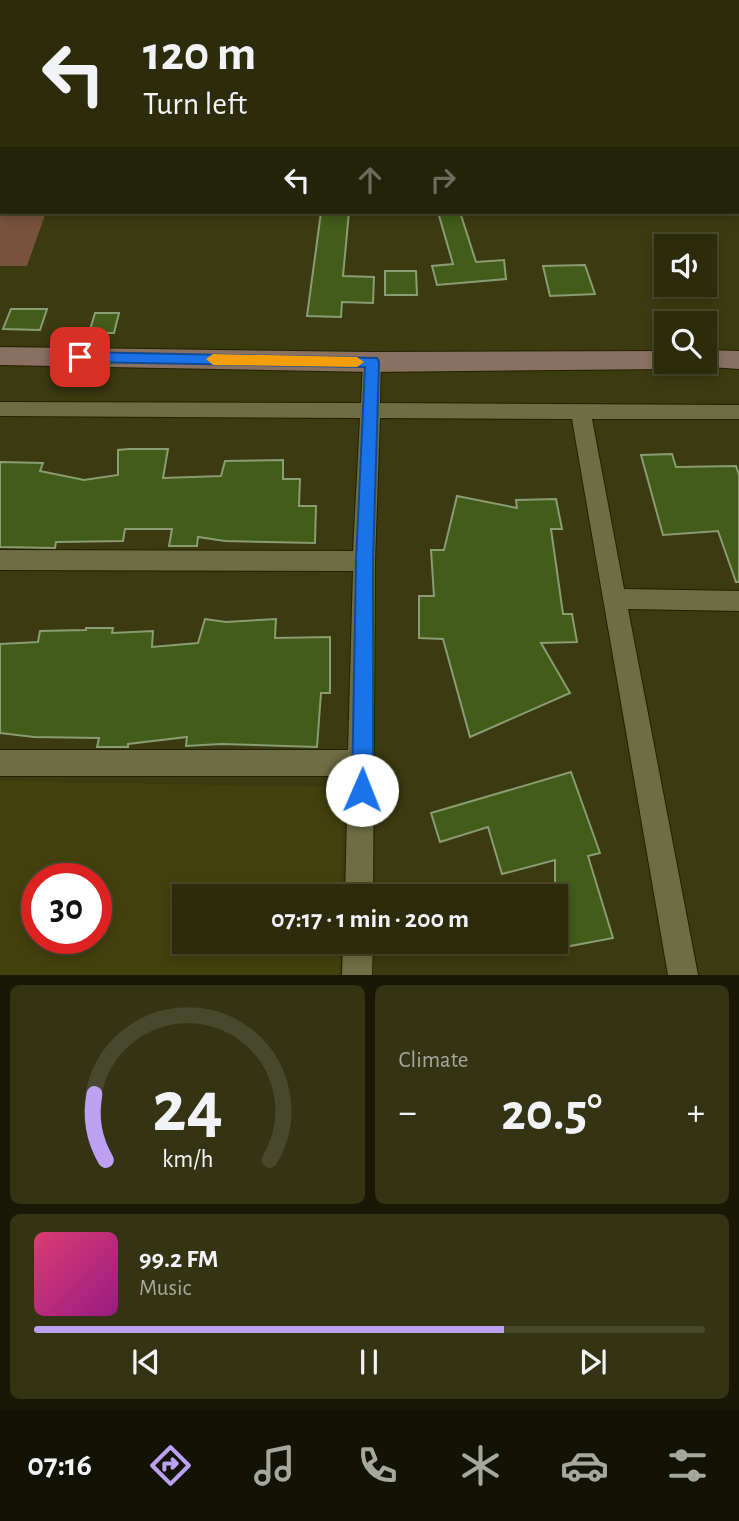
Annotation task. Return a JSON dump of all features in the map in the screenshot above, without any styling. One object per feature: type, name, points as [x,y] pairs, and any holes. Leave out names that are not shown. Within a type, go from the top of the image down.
[{"type":"street","points":[[0,356],[372,362],[654,360]]},
{"type":"street","points":[[717,359],[739,360]]},
{"type":"street","points":[[359,884],[364,561],[372,362]]},
{"type":"street","points":[[0,409],[739,412]]},
{"type":"street","points":[[581,412],[683,975]]},
{"type":"street","points":[[0,560],[364,561]]},
{"type":"street","points":[[615,600],[739,601]]},
{"type":"street","points":[[0,763],[363,763]]},
{"type":"street","points":[[357,975],[358,954]]},
{"type":"shaded area","points":[[0,214],[45,214],[27,266],[0,266]]},
{"type":"shaded area","points":[[0,781],[344,787],[341,884],[172,884],[172,954],[340,954],[339,975],[0,975]]},
{"type":"building","points":[[321,214],[349,214],[343,276],[374,277],[373,303],[342,302],[341,317],[307,316]]},
{"type":"building","points":[[439,214],[461,214],[476,262],[504,260],[506,279],[437,285],[432,266],[453,264]]},
{"type":"building","points":[[585,265],[595,294],[550,296],[543,266]]},
{"type":"building","points":[[385,271],[416,271],[417,295],[385,295]]},
{"type":"building","points":[[11,309],[47,309],[40,330],[3,329]]},
{"type":"building","points":[[95,313],[119,313],[114,333],[89,333]]},
{"type":"building","points":[[168,449],[163,478],[221,476],[225,461],[283,460],[283,479],[300,479],[299,506],[316,506],[315,543],[225,541],[198,537],[197,546],[169,546],[172,529],[125,529],[123,541],[56,542],[55,548],[0,547],[0,462],[43,463],[40,471],[84,480],[118,475],[118,450]]},
{"type":"building","points":[[672,454],[676,467],[736,466],[739,475],[739,582],[736,582],[718,531],[663,535],[641,455]]},
{"type":"building","points":[[457,496],[517,508],[516,500],[556,499],[562,529],[551,529],[563,614],[572,614],[577,642],[541,643],[570,693],[470,737],[443,639],[419,638],[419,596],[434,596],[431,550],[444,550]]},
{"type":"building","points":[[205,619],[226,622],[276,619],[275,638],[330,637],[330,693],[321,693],[317,747],[221,744],[186,746],[187,737],[128,744],[128,747],[97,747],[99,738],[34,737],[0,733],[0,644],[38,642],[40,631],[86,628],[113,628],[112,633],[153,631],[152,647],[198,643]]},
{"type":"building","points":[[571,772],[600,853],[588,856],[613,938],[568,946],[568,884],[555,884],[555,860],[502,874],[488,827],[440,842],[431,813]]},
{"type":"slow traffic","points":[[213,359],[357,362]]},
{"type":"route","points":[[80,357],[372,362],[364,561],[362,790]]}]
